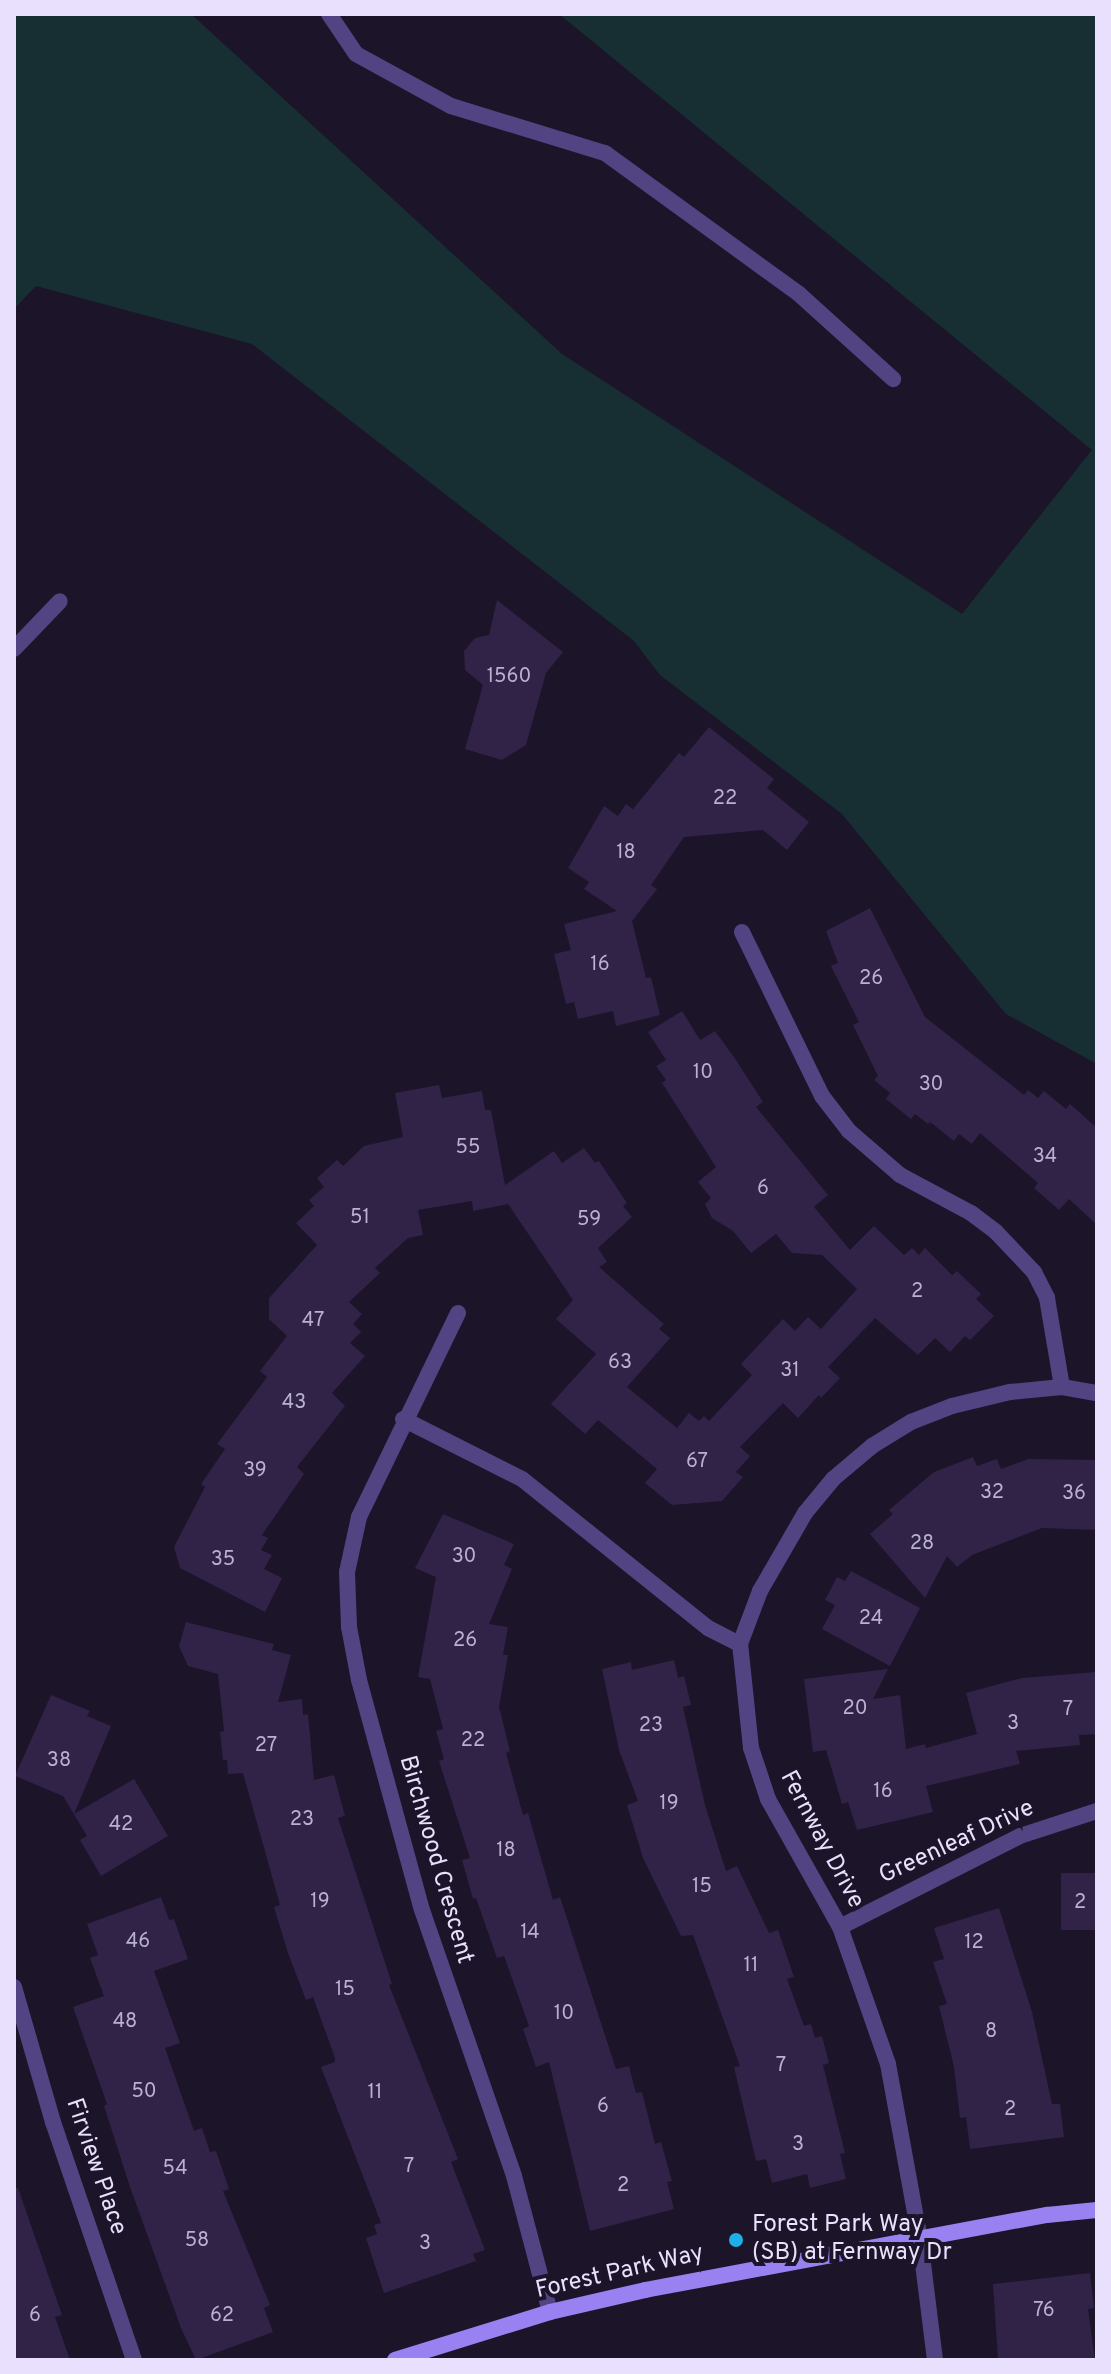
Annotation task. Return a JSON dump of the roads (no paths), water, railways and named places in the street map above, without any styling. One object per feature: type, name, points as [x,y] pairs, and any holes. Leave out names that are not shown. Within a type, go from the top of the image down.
[{"type":"street","points":[[329,14],[356,54],[451,106],[605,153],[799,294],[893,379]]},
{"type":"street","points":[[14,649],[60,601]]},
{"type":"street","points":[[742,932],[822,1096],[849,1131],[900,1175],[971,1213],[996,1232],[1034,1272],[1047,1298],[1062,1387]]},
{"type":"street","name":"Birchwood Crescent","points":[[458,1313],[403,1419],[365,1499],[353,1534],[347,1592],[351,1644],[422,1910],[514,2176],[550,2312]]},
{"type":"street","name":"Fernway Drive","points":[[935,2360],[920,2240],[888,2064],[840,1927],[768,1799],[751,1748],[740,1644],[760,1591],[805,1513],[833,1479],[872,1446],[911,1422],[952,1406],[1010,1392],[1062,1387],[1097,1393]]},
{"type":"street","points":[[403,1419],[522,1479],[708,1628],[740,1644]]},
{"type":"street","name":"Greenleaf Drive","points":[[840,1927],[1020,1836],[1097,1811]]},
{"type":"street","name":"Firview Place","points":[[14,1987],[53,2122],[134,2360]]},
{"type":"street","name":"Forest Park Way","points":[[395,2360],[550,2312],[700,2279],[1047,2215],[1097,2210]]},
{"type":"place","name":"Forest Park Way (SB) at Fernway Dr","points":[[736,2240]]}]
